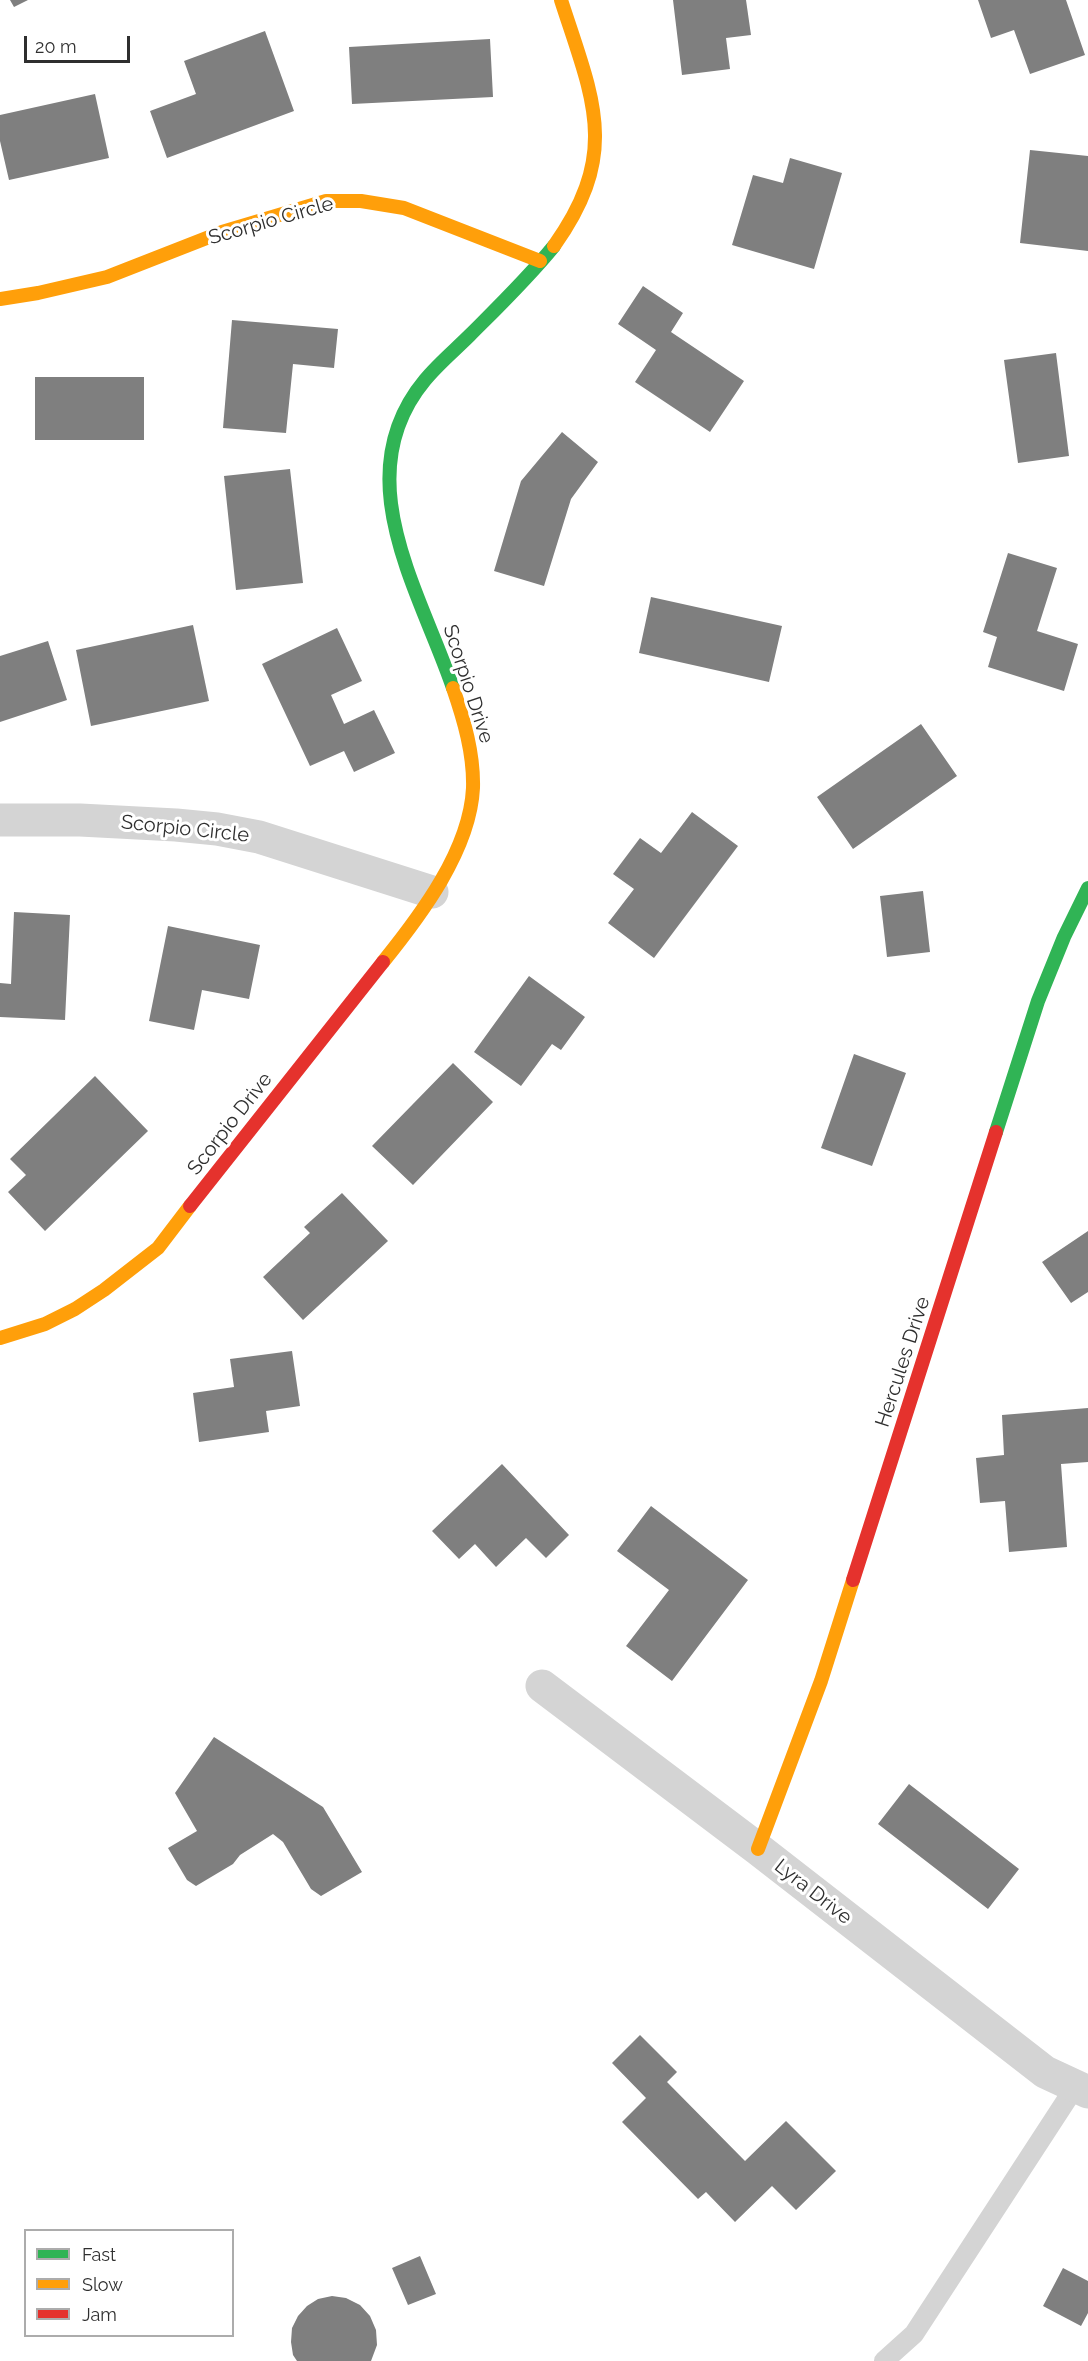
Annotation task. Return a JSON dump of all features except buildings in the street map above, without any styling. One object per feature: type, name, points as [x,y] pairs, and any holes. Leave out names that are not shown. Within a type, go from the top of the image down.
[{"type":"street","name":"Scorpio Drive","points":[[0,1338],[45,1324],[80,1306],[127,1275],[158,1248],[411,925],[456,851],[469,814],[474,780],[471,747],[461,711],[394,529],[387,492],[391,452],[404,416],[422,383],[540,261],[570,224],[588,191],[597,153],[595,118],[588,84],[561,0]]},
{"type":"street","name":"Scorpio Circle","points":[[0,299],[107,277],[222,232],[326,201],[362,201],[404,208],[540,261]]},
{"type":"street","name":"Scorpio Circle","points":[[0,820],[80,820],[217,829],[259,837],[432,892]]},
{"type":"street","name":"Hercules Drive","points":[[758,1849],[821,1682],[1038,1001],[1064,937],[1088,888]]},
{"type":"street","name":"Lyra Drive","points":[[542,1686],[758,1849],[1045,2072],[1082,2089]]},
{"type":"lane","points":[[884,2361],[914,2334],[1082,2089]]},
{"type":"traffic: fast","points":[[453,688],[409,573],[397,534],[390,494],[391,455],[402,417],[425,380],[513,292],[554,246]]},
{"type":"traffic: fast","points":[[996,1132],[1038,1001],[1064,937],[1088,888]]},
{"type":"traffic: slow","points":[[554,246],[575,213],[588,182],[594,153],[595,125],[583,67],[561,0]]},
{"type":"traffic: slow","points":[[0,299],[107,277],[222,232],[326,201],[361,201],[404,208],[540,261]]},
{"type":"traffic: slow","points":[[383,962],[413,924],[441,881],[463,835],[470,811],[473,788],[472,763],[453,688]]},
{"type":"traffic: slow","points":[[0,1338],[45,1324],[75,1309],[104,1290],[158,1248],[190,1206]]},
{"type":"traffic: slow","points":[[758,1849],[821,1681],[853,1580]]},
{"type":"traffic: jam","points":[[190,1206],[383,962]]},
{"type":"traffic: jam","points":[[853,1580],[996,1132]]}]
